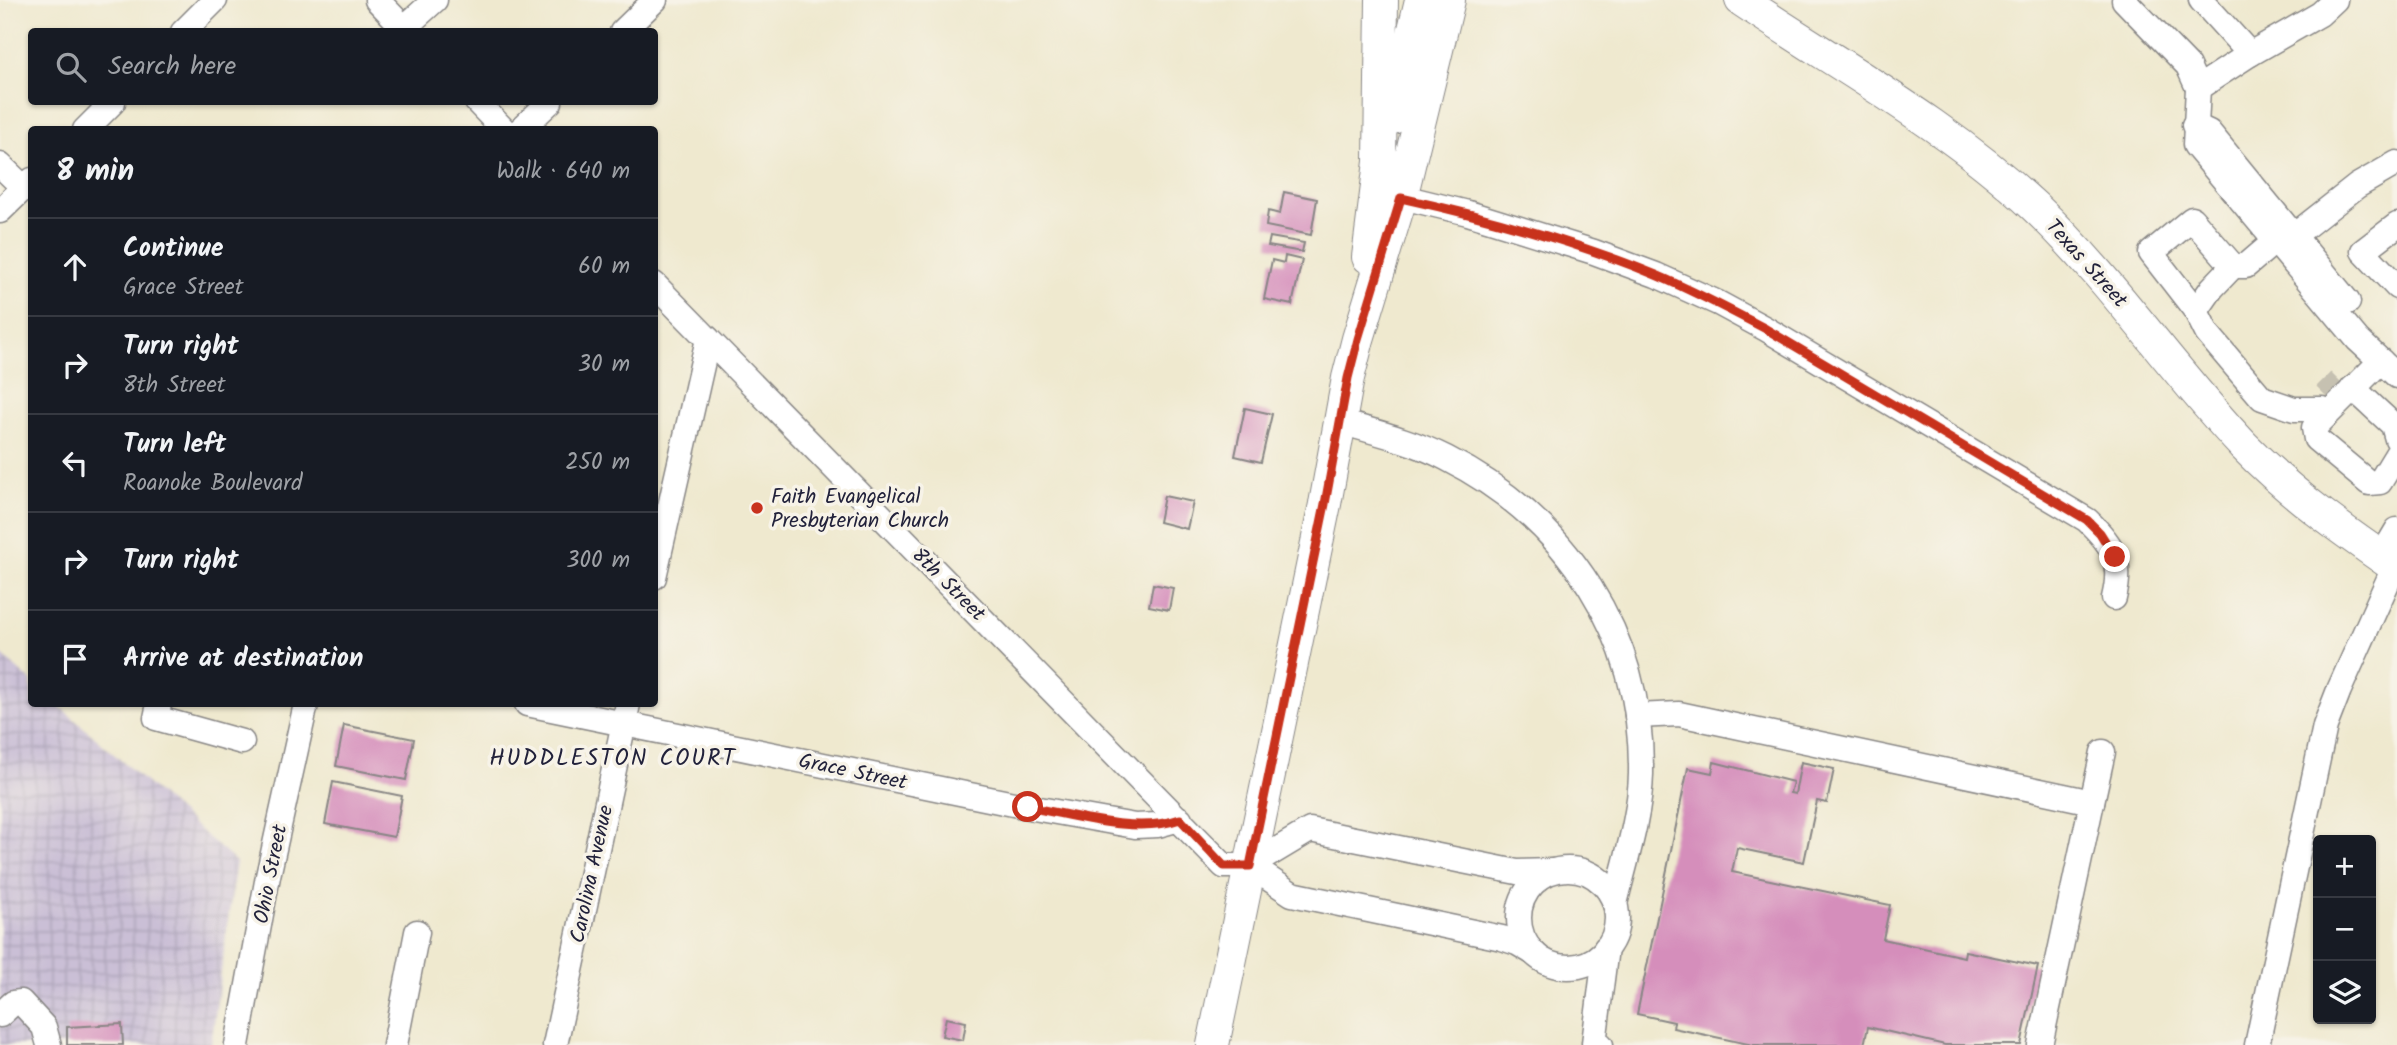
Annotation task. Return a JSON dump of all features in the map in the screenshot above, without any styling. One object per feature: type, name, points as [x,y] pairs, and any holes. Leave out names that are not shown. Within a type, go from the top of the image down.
[{"type":"main road","points":[[1382,0],[1386,183]]},
{"type":"main road","points":[[1213,1045],[1358,339],[1400,95],[1421,0]]},
{"type":"main road","points":[[1386,183],[1449,0]]},
{"type":"main road","name":"Texas Street","points":[[1741,0],[1911,108],[1997,174],[2070,243],[2246,447],[2326,520],[2392,563]]},
{"type":"street","points":[[188,28],[215,0]]},
{"type":"street","points":[[377,0],[404,28]]},
{"type":"street","points":[[408,28],[435,0]]},
{"type":"street","points":[[626,28],[655,0]]},
{"type":"street","points":[[2124,0],[2188,66],[2198,88],[2194,125],[2209,132],[2282,242],[2368,326],[2363,377],[2393,425],[2397,439]]},
{"type":"street","points":[[2200,0],[2250,54]]},
{"type":"street","points":[[2198,88],[2319,14],[2335,0]]},
{"type":"street","points":[[89,126],[110,105]]},
{"type":"street","points":[[480,105],[500,126]]},
{"type":"street","points":[[524,126],[547,105]]},
{"type":"street","points":[[2196,311],[2212,288],[2233,266],[2246,266],[2357,186],[2397,163]]},
{"type":"street","points":[[0,165],[27,184],[0,211]]},
{"type":"street","points":[[1386,183],[1656,275],[1718,303],[1766,329],[2087,520],[2100,533],[2115,557],[2118,580],[2114,598]]},
{"type":"street","points":[[2233,266],[2192,219],[2151,253],[2196,311],[2207,333],[2262,398],[2294,409],[2363,377]]},
{"type":"street","points":[[2397,225],[2363,251],[2397,287]]},
{"type":"street","name":"8th Street","points":[[658,288],[1224,866],[1250,866]]},
{"type":"street","points":[[658,559],[708,339]]},
{"type":"street","points":[[2363,377],[2314,428],[2316,439],[2369,483],[2380,482],[2397,454]]},
{"type":"street","points":[[1340,422],[1421,447],[1444,457],[1498,489],[1544,527],[1567,553],[1602,606],[1624,658],[1637,716],[1639,796],[1615,904],[1615,927],[1606,948],[1596,1044]]},
{"type":"street","points":[[2257,1045],[2325,726],[2392,563],[2397,530]]},
{"type":"street","points":[[158,707],[156,718],[242,742]]},
{"type":"street","name":"Ohio Street","points":[[237,1045],[268,876],[305,707]]},
{"type":"street","name":"Grace Street","points":[[560,707],[626,713],[1028,807],[1135,826],[1158,825],[1180,819]]},
{"type":"street","name":"Carolina Avenue","points":[[561,1044],[626,713]]},
{"type":"street","points":[[1637,716],[1679,714],[2092,802]]},
{"type":"street","points":[[2040,1045],[2103,752]]},
{"type":"street","points":[[1606,948],[1595,959],[1581,965],[1564,967],[1548,963],[1517,943],[1502,938],[1292,894],[1250,866],[1310,830],[1517,872],[1568,869],[1584,872],[1597,879],[1608,890],[1615,904]]},
{"type":"street","points":[[1534,953],[1524,940],[1519,924],[1520,907],[1526,892],[1537,879],[1552,871]]},
{"type":"street","points":[[395,1045],[417,932]]},
{"type":"street","points":[[0,1014],[13,1003],[21,1002],[44,1027],[49,1045]]},
{"type":"shaded area","points":[[0,653],[28,678],[28,707],[60,707],[236,862],[211,1045],[0,1045]]},
{"type":"building","points":[[1284,192],[1317,199],[1311,235],[1266,226],[1268,211],[1280,214]]},
{"type":"building","points":[[1270,237],[1304,243],[1302,252],[1268,246]]},
{"type":"building","points":[[1285,256],[1302,260],[1292,305],[1264,299],[1272,260],[1284,263]]},
{"type":"building","points":[[1245,408],[1272,414],[1261,462],[1235,456]]},
{"type":"building","points":[[1164,496],[1193,502],[1187,529],[1159,522]]},
{"type":"building","points":[[1153,584],[1173,588],[1169,610],[1149,606]]},
{"type":"building","points":[[344,725],[414,739],[406,780],[336,766]]},
{"type":"building","points":[[1714,762],[1793,782],[1790,793],[1795,794],[1801,762],[1834,769],[1827,803],[1817,801],[1804,862],[1737,848],[1732,872],[1890,905],[1883,939],[1964,957],[1965,951],[2038,966],[2021,1045],[1945,1045],[1868,1027],[1864,1045],[1753,1045],[1673,1028],[1674,1022],[1637,1014],[1688,768],[1712,773]]},
{"type":"building","points":[[333,782],[402,796],[394,837],[325,824]]},
{"type":"building","points":[[946,1018],[966,1022],[963,1040],[942,1036]]},
{"type":"building","points":[[122,1024],[123,1045],[67,1045],[67,1027]]},
{"type":"tunnel","points":[[2325,395],[2339,381]]},
{"type":"place","name":"Faith Evangelical Presbyterian Church","points":[[757,508]]},
{"type":"district","name":"HUDDLESTON COURT","points":[[613,757]]},
{"type":"route","points":[[1028,807],[1135,826],[1158,825],[1180,819],[1224,866],[1250,866],[1325,504],[1348,378],[1401,198],[1468,213],[1594,252],[1656,275],[1718,303],[2087,520],[2100,533],[2115,557]]}]
